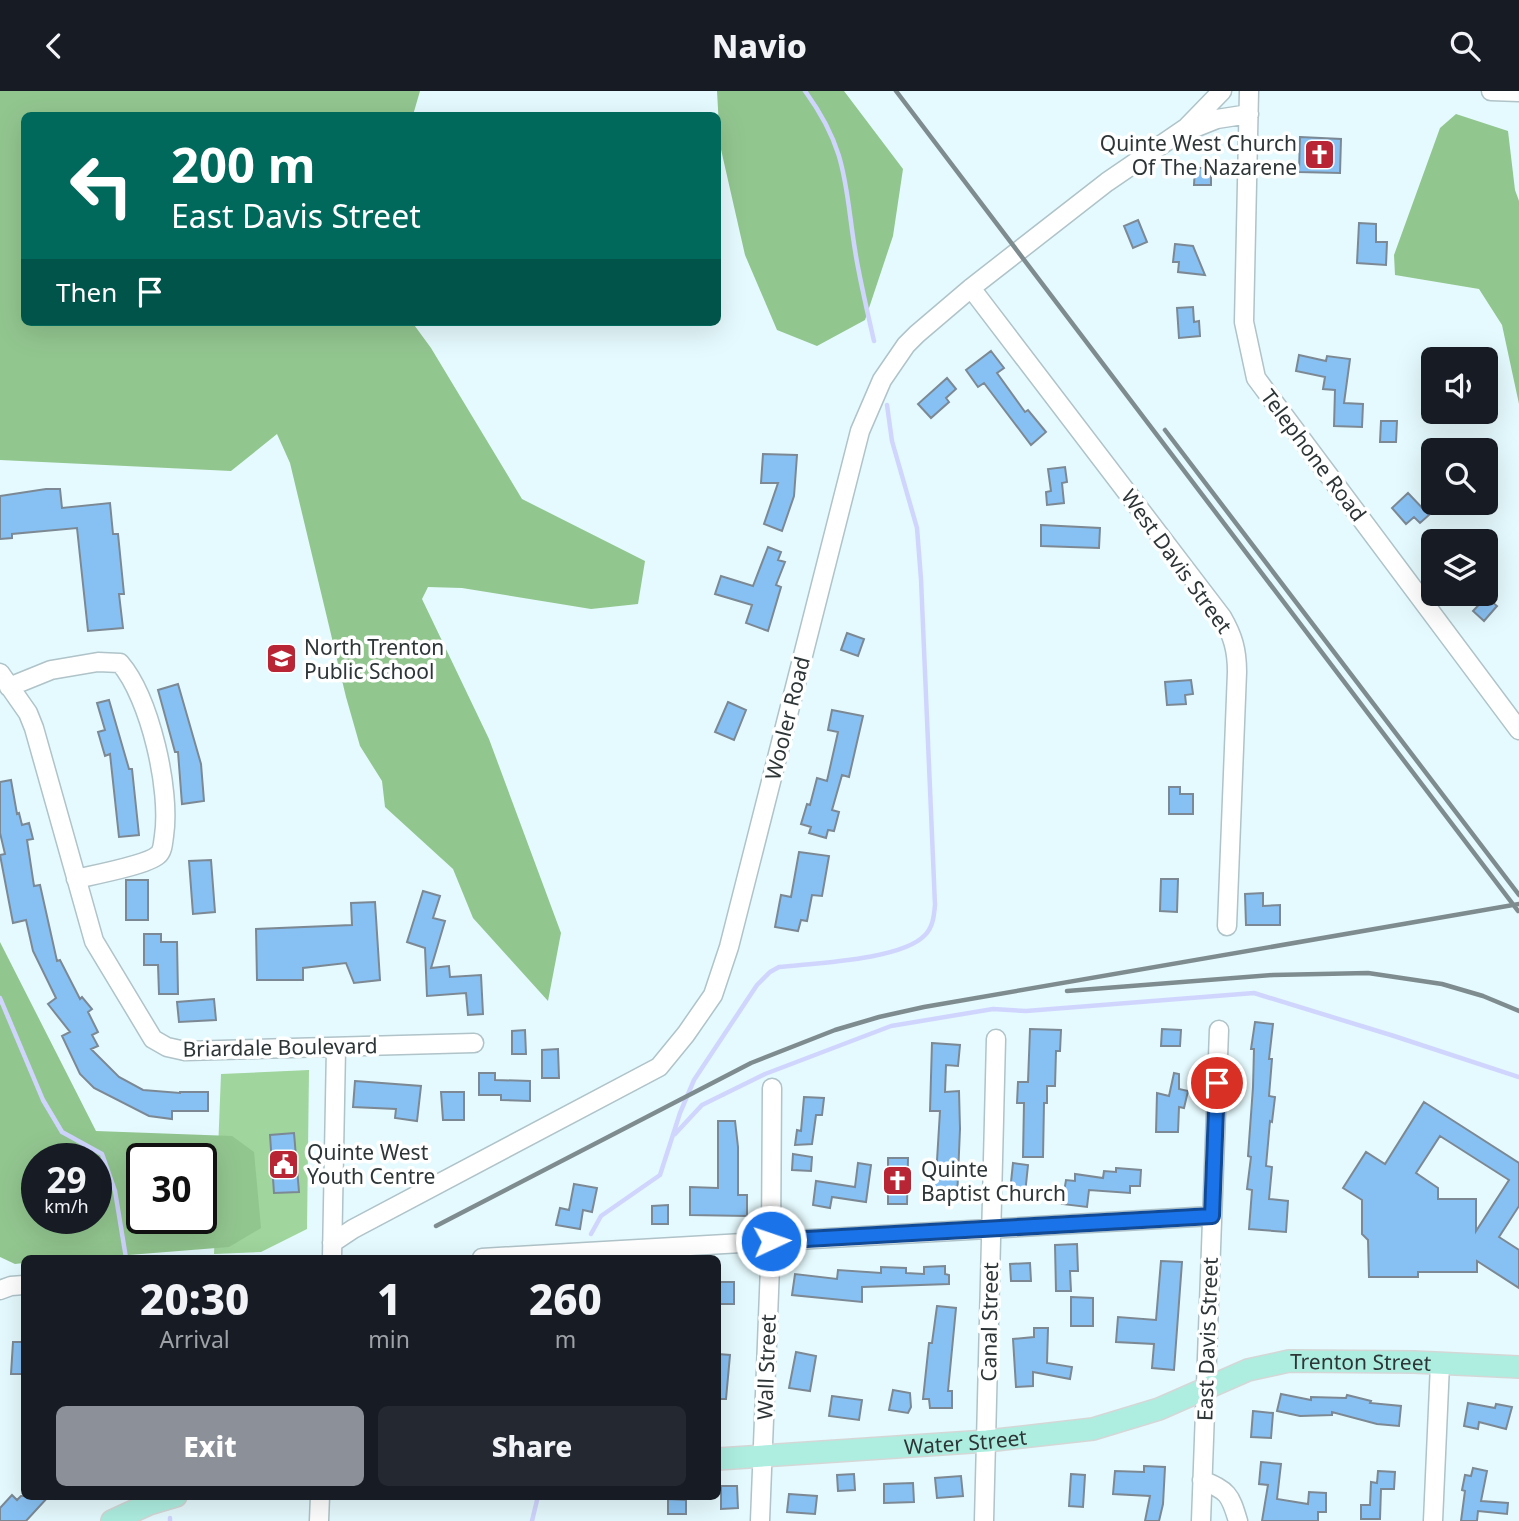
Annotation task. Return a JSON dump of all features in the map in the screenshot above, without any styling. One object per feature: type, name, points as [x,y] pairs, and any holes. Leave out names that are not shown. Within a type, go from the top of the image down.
[{"type":"main road","name":"Trenton Street","points":[[1206,1387],[1248,1370],[1289,1361],[1519,1367]]},
{"type":"main road","name":"Water Street","points":[[721,1459],[986,1441],[1093,1429],[1159,1409],[1206,1387]]},
{"type":"main road","points":[[112,1521],[162,1500]]},
{"type":"street","name":"Wooler Road","points":[[332,1251],[353,1229],[659,1067],[704,1007],[721,976],[860,431],[876,392],[906,345],[971,288],[1107,183],[1186,128],[1223,91]]},
{"type":"street","name":"Telephone Road","points":[[1250,91],[1244,322],[1256,378],[1519,730]]},
{"type":"street","points":[[1491,91],[1519,92]]},
{"type":"street","name":"Wooler Road","points":[[1186,128],[1249,114]]},
{"type":"street","name":"West Davis Street","points":[[971,288],[1213,606],[1232,636],[1237,652],[1237,672],[1227,926]]},
{"type":"street","points":[[5,680],[98,662],[120,663],[134,683],[155,742],[166,814],[162,850],[157,856],[144,862],[76,879]]},
{"type":"street","name":"Briardale Boulevard","points":[[5,680],[28,713],[34,728],[94,941],[153,1039],[167,1047],[185,1051],[474,1043]]},
{"type":"street","name":"East Davis Street","points":[[1201,1521],[1219,1031]]},
{"type":"street","name":"Canal Street","points":[[984,1521],[996,1039]]},
{"type":"street","points":[[332,1251],[336,1048]]},
{"type":"street","name":"Wall Street","points":[[760,1521],[771,1241],[772,1088]]},
{"type":"street","points":[[564,1255],[992,1227],[1212,1216]]},
{"type":"street","points":[[0,1290],[21,1285]]},
{"type":"street","points":[[1433,1521],[1440,1364]]},
{"type":"street","points":[[1202,1480],[1223,1489],[1230,1499],[1237,1521]]},
{"type":"street","points":[[319,1521],[320,1500]]},
{"type":"green space","points":[[0,91],[420,91],[414,112],[21,112],[21,326],[415,326],[522,499],[645,561],[638,604],[591,609],[462,588],[428,587],[422,599],[489,739],[561,933],[548,1001],[473,918],[453,869],[385,807],[382,781],[360,746],[290,463],[277,434],[231,471],[0,460]]},
{"type":"green space","points":[[717,91],[844,91],[903,169],[893,236],[865,320],[817,346],[777,330],[745,255],[721,149],[721,112],[718,112]]},
{"type":"green space","points":[[1456,114],[1508,131],[1515,190],[1519,201],[1519,404],[1502,325],[1479,289],[1395,275],[1394,255],[1440,128]]},
{"type":"green space","points":[[0,942],[96,1131],[232,1136],[254,1152],[261,1228],[229,1247],[129,1255],[21,1255],[21,1263],[15,1264],[0,1257]]},
{"type":"green space","points":[[309,1070],[307,1229],[261,1252],[214,1254],[215,1234],[217,1234],[221,1074]]},
{"type":"building","name":"Quinte West Church Of The Nazarene","points":[[1300,137],[1341,139],[1340,173],[1299,172]]},
{"type":"building","points":[[1195,168],[1211,168],[1211,185],[1194,185]]},
{"type":"building","points":[[1138,220],[1147,242],[1133,248],[1124,226]]},
{"type":"building","points":[[1359,223],[1376,224],[1376,242],[1387,242],[1386,265],[1357,263]]},
{"type":"building","points":[[1175,244],[1193,246],[1205,275],[1178,272],[1179,262],[1173,262]]},
{"type":"building","points":[[1193,307],[1194,322],[1199,321],[1200,336],[1179,338],[1177,308]]},
{"type":"building","points":[[991,351],[1004,368],[997,373],[1025,412],[1028,410],[1046,432],[1031,445],[984,383],[978,387],[966,370]]},
{"type":"building","points":[[1299,355],[1326,361],[1327,356],[1350,359],[1344,403],[1363,404],[1362,427],[1334,426],[1335,390],[1323,389],[1325,377],[1296,371]]},
{"type":"building","points":[[947,378],[956,389],[946,398],[949,402],[931,418],[918,404]]},
{"type":"building","points":[[1381,421],[1397,421],[1396,442],[1380,442]]},
{"type":"building","points":[[763,454],[797,455],[794,496],[782,531],[764,524],[778,483],[761,483]]},
{"type":"building","points":[[1065,467],[1067,482],[1062,483],[1064,503],[1047,505],[1046,492],[1051,491],[1048,469]]},
{"type":"building","points":[[60,489],[62,508],[110,503],[113,534],[118,534],[124,594],[119,594],[123,628],[88,631],[77,528],[12,534],[12,538],[0,539],[0,496]]},
{"type":"building","points":[[1408,493],[1421,507],[1421,515],[1429,515],[1420,523],[1414,517],[1406,524],[1392,508]]},
{"type":"building","points":[[1041,525],[1100,528],[1099,548],[1041,546]]},
{"type":"building","points":[[768,547],[781,552],[778,560],[785,562],[776,585],[781,587],[768,631],[746,623],[752,605],[715,594],[721,576],[753,586]]},
{"type":"building","points":[[1478,606],[1497,606],[1484,621],[1473,611]]},
{"type":"building","points":[[847,633],[864,639],[858,656],[841,650]]},
{"type":"building","points":[[1191,680],[1193,694],[1185,695],[1186,704],[1167,705],[1165,682]]},
{"type":"building","points":[[178,684],[201,764],[204,801],[182,804],[178,752],[175,752],[158,690]]},
{"type":"building","points":[[109,700],[129,769],[132,769],[139,835],[119,837],[110,754],[105,756],[98,732],[105,730],[97,703]]},
{"type":"building","points":[[728,702],[746,710],[734,740],[715,732]]},
{"type":"building","points":[[832,710],[863,716],[849,777],[842,775],[832,810],[839,812],[834,831],[828,830],[826,838],[809,833],[811,827],[801,824],[807,804],[810,805],[817,778],[827,781],[838,732],[828,730]]},
{"type":"building","points":[[11,780],[17,814],[19,813],[22,825],[29,823],[33,839],[27,840],[34,886],[40,885],[57,961],[60,960],[80,999],[82,997],[92,1009],[88,1012],[98,1032],[92,1035],[98,1046],[91,1049],[119,1077],[143,1090],[208,1092],[208,1111],[172,1111],[172,1119],[149,1116],[94,1088],[80,1074],[62,1036],[70,1032],[48,1004],[56,998],[33,951],[26,920],[13,923],[0,855],[5,854],[0,833],[0,782]]},
{"type":"building","points":[[1169,787],[1180,787],[1180,794],[1193,794],[1193,814],[1169,814]]},
{"type":"building","points":[[799,852],[829,856],[822,896],[812,895],[807,921],[801,920],[798,931],[775,927],[781,895],[791,897]]},
{"type":"building","points":[[211,860],[215,912],[193,914],[189,861]]},
{"type":"building","points":[[1161,879],[1178,879],[1177,912],[1160,911]]},
{"type":"building","points":[[126,880],[148,880],[148,920],[126,920]]},
{"type":"building","points":[[423,891],[440,896],[433,918],[445,921],[431,968],[449,966],[450,977],[481,975],[483,1014],[468,1015],[466,993],[427,996],[425,948],[407,942]]},
{"type":"building","points":[[1263,893],[1263,906],[1280,905],[1280,925],[1246,925],[1245,894]]},
{"type":"building","points":[[375,902],[380,980],[354,983],[346,963],[303,968],[303,980],[257,980],[256,929],[352,925],[351,903]]},
{"type":"building","points":[[144,934],[161,934],[161,942],[177,942],[178,994],[159,994],[158,965],[144,965]]},
{"type":"building","points":[[214,999],[216,1020],[179,1022],[177,1002]]},
{"type":"building","points":[[1255,1022],[1273,1024],[1269,1096],[1275,1097],[1266,1166],[1272,1167],[1269,1199],[1288,1201],[1286,1232],[1249,1229],[1252,1190],[1247,1189],[1251,1157],[1248,1156],[1254,1049],[1251,1049]]},
{"type":"building","points":[[1030,1029],[1061,1030],[1060,1051],[1056,1051],[1055,1086],[1047,1086],[1047,1103],[1044,1103],[1043,1157],[1023,1157],[1024,1103],[1017,1103],[1018,1082],[1028,1082]]},
{"type":"building","points":[[1162,1029],[1181,1030],[1180,1046],[1161,1046]]},
{"type":"building","points":[[525,1030],[526,1054],[512,1054],[512,1031]]},
{"type":"building","points":[[932,1043],[960,1045],[958,1066],[946,1065],[945,1092],[959,1091],[957,1199],[929,1197],[930,1177],[936,1177],[940,1111],[930,1111]]},
{"type":"building","points":[[558,1049],[559,1078],[542,1078],[542,1050]]},
{"type":"building","points":[[479,1073],[495,1073],[495,1080],[530,1081],[530,1101],[501,1100],[501,1095],[479,1095]]},
{"type":"building","points":[[1174,1073],[1179,1074],[1179,1089],[1188,1091],[1184,1108],[1179,1107],[1178,1132],[1156,1132],[1157,1093],[1169,1096]]},
{"type":"building","points":[[355,1081],[421,1086],[417,1121],[395,1118],[396,1109],[353,1107]]},
{"type":"building","points":[[441,1092],[464,1092],[464,1120],[443,1120]]},
{"type":"building","points":[[804,1097],[824,1098],[822,1115],[816,1115],[812,1144],[795,1145],[797,1130],[801,1131]]},
{"type":"building","points":[[1424,1102],[1519,1163],[1519,1206],[1499,1237],[1519,1250],[1519,1288],[1477,1261],[1477,1272],[1418,1272],[1418,1277],[1369,1277],[1368,1240],[1362,1234],[1362,1200],[1343,1188],[1366,1152],[1385,1164]],"holes":[[[1440,1136],[1509,1180],[1476,1231],[1476,1199],[1438,1199],[1438,1188],[1416,1173]]]},
{"type":"building","points":[[718,1121],[735,1121],[738,1195],[747,1195],[747,1216],[690,1215],[690,1187],[718,1188]]},
{"type":"building","name":"Quinte West Youth Centre","points":[[294,1133],[299,1192],[274,1193],[270,1135]]},
{"type":"building","points":[[793,1154],[812,1157],[811,1171],[792,1170]]},
{"type":"building","name":"Quinte Baptist Church","points":[[888,1158],[908,1158],[907,1204],[888,1204]]},
{"type":"building","points":[[858,1163],[871,1165],[866,1202],[832,1197],[830,1208],[813,1205],[816,1181],[855,1187]]},
{"type":"building","points":[[1013,1163],[1028,1165],[1025,1194],[1010,1192]]},
{"type":"building","points":[[1116,1168],[1141,1170],[1140,1186],[1130,1186],[1130,1193],[1089,1190],[1087,1207],[1062,1204],[1066,1180],[1075,1181],[1075,1174],[1103,1178],[1104,1171],[1116,1172]]},
{"type":"building","points":[[574,1184],[597,1188],[592,1212],[583,1210],[580,1229],[556,1225],[560,1208],[569,1210]]},
{"type":"building","points":[[668,1205],[668,1224],[652,1224],[652,1206]]},
{"type":"building","points":[[1077,1244],[1078,1271],[1070,1271],[1071,1291],[1056,1291],[1055,1245]]},
{"type":"building","points":[[1161,1261],[1182,1262],[1174,1370],[1152,1368],[1154,1344],[1116,1342],[1118,1317],[1156,1320]]},
{"type":"building","points":[[1030,1263],[1031,1281],[1011,1281],[1010,1264]]},
{"type":"building","points":[[945,1266],[949,1284],[862,1287],[862,1302],[792,1295],[795,1274],[837,1279],[838,1270],[881,1273],[881,1267],[906,1268],[906,1273],[924,1274],[924,1267]]},
{"type":"building","points":[[721,1282],[734,1282],[734,1304],[721,1304]]},
{"type":"building","points":[[1071,1297],[1093,1298],[1093,1326],[1071,1326]]},
{"type":"building","points":[[937,1306],[956,1308],[948,1391],[952,1391],[952,1408],[930,1408],[929,1399],[923,1399],[929,1343],[932,1343]]},
{"type":"building","points":[[1034,1328],[1048,1328],[1047,1363],[1072,1367],[1070,1379],[1033,1372],[1033,1386],[1016,1387],[1013,1339],[1034,1337]]},
{"type":"building","points":[[13,1342],[21,1342],[21,1374],[11,1374]]},
{"type":"building","points":[[796,1352],[816,1356],[810,1391],[789,1388]]},
{"type":"building","points":[[721,1354],[730,1355],[726,1399],[721,1399]]},
{"type":"building","points":[[893,1390],[910,1393],[911,1407],[908,1413],[889,1410]]},
{"type":"building","points":[[1281,1394],[1311,1400],[1311,1397],[1346,1398],[1347,1395],[1371,1401],[1370,1403],[1401,1406],[1399,1426],[1377,1424],[1332,1412],[1332,1415],[1300,1416],[1277,1411]]},
{"type":"building","points":[[832,1396],[862,1400],[859,1420],[829,1416]]},
{"type":"building","points":[[1468,1403],[1495,1408],[1496,1404],[1512,1407],[1506,1429],[1479,1422],[1478,1429],[1464,1426]]},
{"type":"building","points":[[1253,1411],[1273,1413],[1271,1438],[1251,1437]]},
{"type":"building","points":[[1261,1462],[1281,1464],[1277,1499],[1308,1504],[1309,1492],[1326,1493],[1326,1512],[1318,1512],[1318,1521],[1262,1521],[1268,1485],[1259,1484]]},
{"type":"building","points":[[1144,1466],[1165,1467],[1159,1521],[1145,1521],[1150,1496],[1113,1494],[1115,1471],[1144,1472]]},
{"type":"building","points":[[1473,1468],[1487,1471],[1481,1501],[1508,1503],[1507,1514],[1478,1511],[1477,1521],[1461,1521],[1465,1475],[1471,1476]]},
{"type":"building","points":[[1378,1471],[1395,1472],[1394,1489],[1381,1489],[1380,1519],[1361,1519],[1361,1505],[1370,1505],[1371,1482],[1377,1483]]},
{"type":"building","points":[[854,1474],[855,1490],[838,1491],[837,1475]]},
{"type":"building","points":[[1071,1474],[1085,1475],[1083,1507],[1069,1506]]},
{"type":"building","points":[[961,1476],[963,1496],[937,1498],[935,1478]]},
{"type":"building","points":[[913,1483],[914,1502],[884,1503],[884,1484]]},
{"type":"building","points":[[721,1486],[737,1486],[738,1508],[721,1509]]},
{"type":"building","points":[[789,1494],[817,1496],[815,1514],[787,1512]]},
{"type":"building","points":[[12,1495],[17,1500],[21,1496],[21,1500],[45,1500],[26,1521],[0,1521],[0,1508]]},
{"type":"building","points":[[668,1500],[686,1500],[686,1514],[668,1514]]},
{"type":"waterway","points":[[805,91],[820,113],[838,154],[874,341]]},
{"type":"waterway","points":[[591,1234],[601,1216],[660,1175],[694,1080],[757,985],[770,972],[779,967],[856,959],[897,950],[925,935],[934,917],[917,528],[892,441],[887,405]]},
{"type":"waterway","points":[[675,1134],[702,1105],[765,1074],[891,1026],[993,1009],[1026,1011],[1254,993],[1519,1077]]},
{"type":"waterway","points":[[0,998],[43,1100],[62,1132],[102,1154],[115,1191],[126,1255]]},
{"type":"waterway","points":[[532,1521],[537,1500]]},
{"type":"railway","points":[[896,91],[1518,911]]},
{"type":"railway","points":[[1165,430],[1519,895]]},
{"type":"railway","points":[[436,1226],[751,1063],[835,1030],[924,1007],[1519,904]]},
{"type":"railway","points":[[1067,991],[1273,975],[1368,973],[1442,984],[1483,996],[1519,1011]]},
{"type":"place","name":"Quinte West Church Of The Nazarene","points":[[1320,155]]},
{"type":"place","name":"North Trenton Public School","points":[[281,659]]},
{"type":"place","name":"Quinte West Youth Centre","points":[[284,1164]]},
{"type":"place","name":"Quinte Baptist Church","points":[[898,1181]]},
{"type":"route","points":[[771,1241],[1212,1216],[1217,1083]]}]
